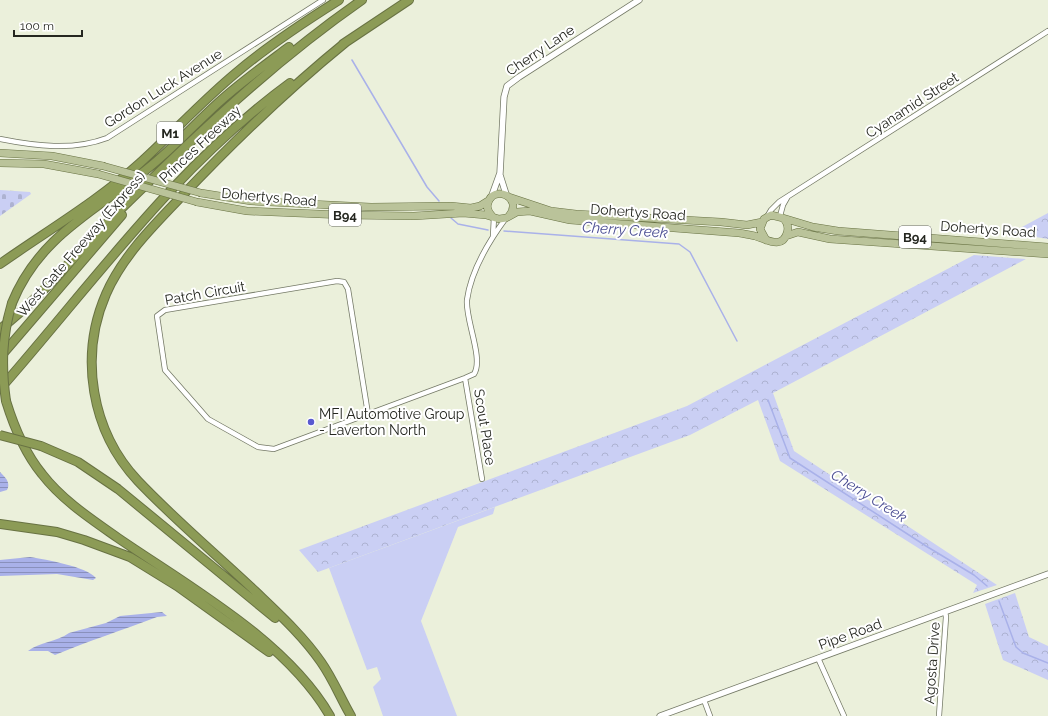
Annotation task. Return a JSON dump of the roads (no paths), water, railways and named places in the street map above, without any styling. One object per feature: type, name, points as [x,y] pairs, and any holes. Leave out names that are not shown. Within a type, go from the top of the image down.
[{"type":"highway","name":"Princes Freeway","points":[[0,264],[114,184],[141,162],[202,103],[237,72],[291,31],[338,0]]},
{"type":"highway","name":"Princes Freeway","points":[[181,149],[286,57],[361,0]]},
{"type":"highway","points":[[330,716],[322,702],[279,653],[254,632],[183,581],[106,529],[77,508],[52,486],[24,448],[11,419],[6,400],[2,354],[6,322],[12,303],[23,279],[35,260],[57,236],[153,165],[239,85],[310,32],[361,0]]},
{"type":"highway","name":"Princes Freeway","points":[[40,343],[126,238],[183,176],[247,117],[346,42],[409,0]]},
{"type":"highway","points":[[346,42],[302,78],[236,140],[134,248],[115,277],[100,309],[92,345],[91,363],[95,399],[101,418],[114,448],[124,463],[149,491],[292,626],[322,663],[351,716]]},
{"type":"highway","points":[[0,329],[26,306],[181,149]]},
{"type":"highway","name":"West Gate Freeway (Express)","points":[[0,357],[83,259],[181,149]]},
{"type":"highway","points":[[0,382],[40,343]]},
{"type":"highway","points":[[0,388],[40,343]]},
{"type":"highway","points":[[0,435],[41,446],[78,462],[118,489],[251,596],[288,630],[319,665],[337,692]]},
{"type":"highway","points":[[0,524],[50,531],[77,538],[130,557],[151,568],[275,656],[322,702]]},
{"type":"main road","name":"Dohertys Road","points":[[0,153],[52,156],[103,166],[201,193],[251,201],[371,207],[451,206],[472,208],[480,206],[490,199]]},
{"type":"main road","name":"Dohertys Road","points":[[0,163],[44,164],[98,174],[197,202],[255,211],[383,216],[463,213],[493,217]]},
{"type":"main road","name":"B94","points":[[490,199],[498,194],[508,196]]},
{"type":"main road","name":"Dohertys Road","points":[[508,196],[533,206],[562,213],[721,222],[747,226],[765,219]]},
{"type":"main road","points":[[508,196],[513,204],[508,217]]},
{"type":"main road","points":[[490,199],[488,208],[493,217]]},
{"type":"main road","name":"Dohertys Road","points":[[508,217],[517,212],[530,211],[570,220],[740,233],[766,240]]},
{"type":"main road","name":"B94","points":[[765,219],[771,215],[782,217]]},
{"type":"main road","name":"B94","points":[[493,217],[499,219],[508,217]]},
{"type":"main road","name":"Dohertys Road","points":[[782,217],[813,227],[838,231],[1048,247]]},
{"type":"main road","points":[[782,217],[788,229],[786,236]]},
{"type":"main road","points":[[765,219],[760,229],[766,240]]},
{"type":"main road","name":"Dohertys Road","points":[[786,236],[798,232],[830,239],[1048,254]]},
{"type":"main road","name":"B94","points":[[766,240],[777,242],[786,236]]},
{"type":"street","name":"Gordon Luck Avenue","points":[[0,138],[33,144],[66,146],[84,145],[107,138],[322,0]]},
{"type":"street","name":"Cherry Lane","points":[[490,199],[500,173],[504,97],[507,86],[639,0]]},
{"type":"street","name":"Cyanamid Street","points":[[765,219],[774,205],[1048,31]]},
{"type":"street","name":"Cherry Lane","points":[[500,173],[508,196]]},
{"type":"street","points":[[782,217],[783,205],[788,197]]},
{"type":"street","points":[[493,217],[493,237]]},
{"type":"street","points":[[466,378],[474,374],[477,367],[467,302],[470,280],[493,237],[508,217]]},
{"type":"street","name":"Patch Circuit","points":[[368,414],[348,289],[344,282],[337,281],[172,308],[159,313],[157,320],[165,370],[208,419],[258,448],[274,449],[466,378]]},
{"type":"street","name":"Scout Place","points":[[466,378],[482,480]]},
{"type":"street","name":"Pipe Road","points":[[660,716],[1048,574]]},
{"type":"street","name":"Agosta Drive","points":[[939,716],[946,617],[945,612]]},
{"type":"street","points":[[818,658],[844,716]]},
{"type":"street","points":[[704,700],[710,716]]},
{"type":"waterway","name":"Cherry Creek","points":[[352,60],[427,187],[439,201]]},
{"type":"waterway","name":"Cherry Creek","points":[[451,218],[458,224],[488,230]]},
{"type":"waterway","name":"Cherry Creek","points":[[504,231],[679,244],[690,252],[737,341]]},
{"type":"waterway","name":"Cherry Creek","points":[[768,400],[790,458],[926,546],[974,575],[987,586]]},
{"type":"waterway","name":"Cherry Creek","points":[[999,601],[1016,647],[1023,653],[1048,663]]},
{"type":"place","name":"MFI Automotive Group - Laverton North","points":[[311,422]]}]
